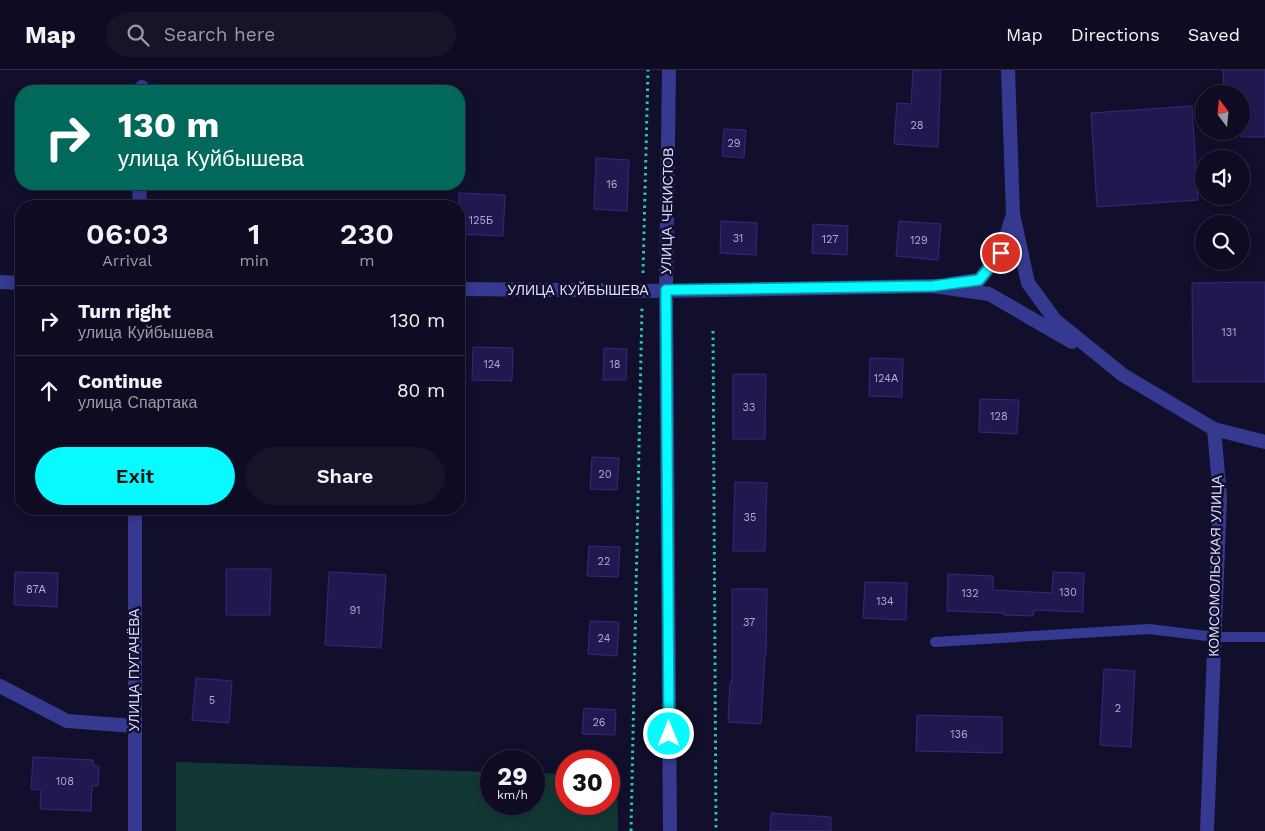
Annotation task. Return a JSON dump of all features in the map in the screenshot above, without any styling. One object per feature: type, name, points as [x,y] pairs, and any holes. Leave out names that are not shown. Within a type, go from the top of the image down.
[{"type":"street","name":"УЛИЦА ЧЕКИСТОВ","points":[[668,70],[666,290],[670,831]]},
{"type":"street","points":[[1008,70],[1013,214],[1028,283],[1055,320],[1123,374],[1214,430],[1265,442]]},
{"type":"street","points":[[933,286],[979,280],[1001,253],[1013,214]]},
{"type":"street","points":[[0,282],[15,283]]},
{"type":"street","name":"УЛИЦА КУЙБЫШЕВА","points":[[465,290],[666,290],[933,286],[989,294],[1123,374]]},
{"type":"street","name":"КОМСОМОЛЬСКАЯ УЛИЦА","points":[[1207,831],[1220,497],[1214,430]]},
{"type":"street","name":"УЛИЦА ПУГАЧЁВА","points":[[135,515],[135,831]]},
{"type":"street","points":[[0,686],[67,721],[134,726]]},
{"type":"lane","points":[[935,642],[1150,629],[1214,637],[1265,637]]},
{"type":"path","points":[[631,831],[648,70]]},
{"type":"path","points":[[713,331],[716,831]]},
{"type":"green space","points":[[176,762],[480,772],[480,815],[545,815],[545,773],[555,774],[555,815],[618,815],[618,831],[176,831]]},
{"type":"building","points":[[913,70],[941,70],[938,147],[894,144],[897,103],[911,104]]},
{"type":"building","points":[[1223,70],[1265,70],[1265,137],[1250,137],[1250,85],[1224,85]]},
{"type":"building","points":[[1192,106],[1195,153],[1195,200],[1097,207],[1091,113]]},
{"type":"building","points":[[724,129],[746,130],[744,158],[722,156]]},
{"type":"building","points":[[596,158],[629,160],[627,211],[594,209]]},
{"type":"building","points":[[459,193],[505,195],[503,236],[465,234],[465,200],[459,200]]},
{"type":"building","points":[[721,221],[757,223],[756,255],[720,253]]},
{"type":"building","points":[[899,221],[941,224],[938,260],[896,256]]},
{"type":"building","points":[[813,224],[848,226],[847,255],[812,253]]},
{"type":"building","points":[[1265,282],[1265,382],[1193,382],[1192,283]]},
{"type":"building","points":[[473,347],[513,348],[512,381],[472,380]]},
{"type":"building","points":[[604,348],[627,349],[626,380],[603,380]]},
{"type":"building","points":[[870,358],[903,359],[902,397],[869,396]]},
{"type":"building","points":[[733,374],[766,374],[765,439],[733,439]]},
{"type":"building","points":[[980,399],[1019,400],[1017,434],[979,432]]},
{"type":"building","points":[[592,457],[619,458],[617,490],[590,489]]},
{"type":"building","points":[[735,482],[767,483],[765,551],[733,551]]},
{"type":"building","points":[[589,546],[620,547],[618,577],[587,576]]},
{"type":"building","points":[[226,569],[271,569],[270,615],[226,615]]},
{"type":"building","points":[[15,572],[58,573],[57,607],[14,605]]},
{"type":"building","points":[[329,572],[386,575],[381,648],[325,645]]},
{"type":"building","points":[[1053,572],[1084,573],[1083,612],[1034,610],[1033,616],[947,611],[948,574],[993,576],[993,590],[1052,593]]},
{"type":"building","points":[[865,582],[907,583],[906,620],[863,618]]},
{"type":"building","points":[[732,589],[767,589],[766,655],[761,724],[728,722],[730,682],[732,682]]},
{"type":"building","points":[[590,621],[619,622],[617,656],[588,654]]},
{"type":"building","points":[[1104,669],[1135,671],[1131,747],[1100,745]]},
{"type":"building","points":[[196,678],[232,681],[229,723],[192,720]]},
{"type":"building","points":[[584,708],[616,710],[615,735],[582,734]]},
{"type":"building","points":[[917,715],[1002,717],[1002,753],[916,751]]},
{"type":"building","points":[[33,757],[93,760],[93,765],[99,766],[98,786],[92,786],[91,811],[40,809],[41,790],[31,789]]},
{"type":"building","points":[[771,813],[831,817],[831,831],[770,831]]},
{"type":"route","points":[[669,734],[666,290],[933,286],[979,280],[1001,253]]}]
